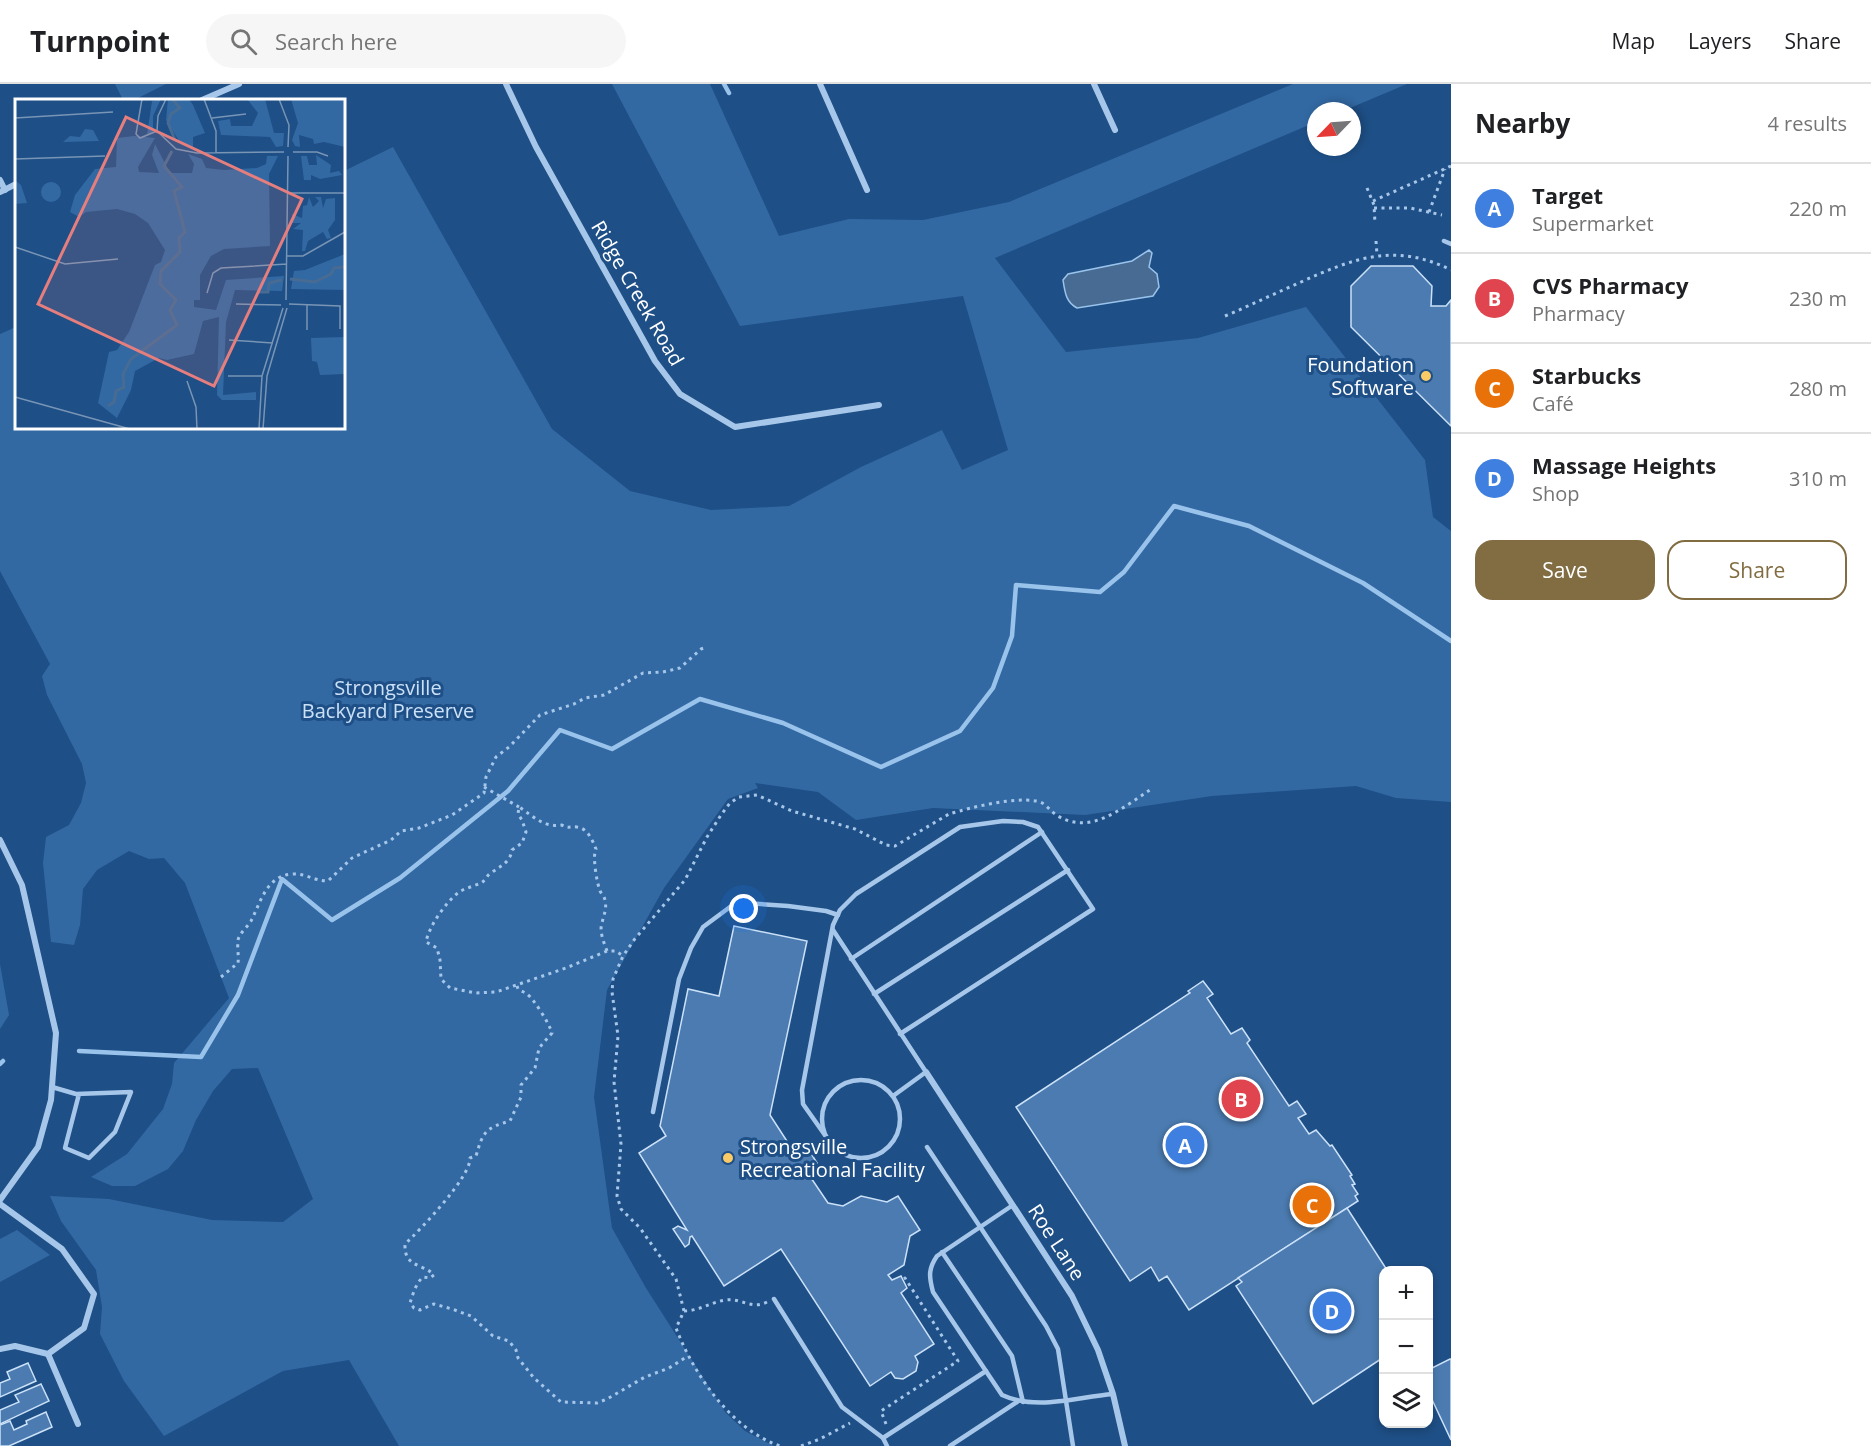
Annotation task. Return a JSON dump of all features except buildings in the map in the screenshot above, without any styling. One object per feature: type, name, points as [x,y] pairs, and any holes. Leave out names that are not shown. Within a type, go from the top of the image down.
[{"type":"street","points":[[204,99],[239,84]]},
{"type":"street","name":"Ridge Creek Road","points":[[506,84],[536,147],[655,361],[680,394],[735,428],[879,405]]},
{"type":"street","points":[[820,84],[867,190]]},
{"type":"street","points":[[1094,84],[1115,130]]},
{"type":"street","points":[[0,180],[2,191]]},
{"type":"street","points":[[0,840],[22,885],[56,1033],[51,1100],[38,1147],[0,1202],[62,1249],[94,1294],[84,1328],[48,1354],[15,1346],[0,1349]]},
{"type":"street","name":"Roe Lane","points":[[926,1072],[1072,1296],[1098,1350],[1113,1394],[1125,1446]]},
{"type":"street","points":[[48,1354],[78,1424]]},
{"type":"lane","points":[[1444,241],[1451,244]]},
{"type":"lane","points":[[827,1138],[822,1120],[825,1102],[844,1083],[862,1079],[887,1089],[893,1096],[900,1116],[900,1126],[896,1136],[882,1152],[872,1156],[852,1157],[842,1153],[827,1138],[803,1104],[802,1090],[832,930],[838,915],[856,894],[960,827],[1003,821],[1023,822],[1038,827],[1093,909],[900,1034]]},
{"type":"lane","points":[[851,958],[1042,832]]},
{"type":"lane","points":[[874,994],[1068,870]]},
{"type":"lane","points":[[653,1112],[679,979],[691,948],[703,927],[730,907],[746,903],[788,906],[826,911],[838,915]]},
{"type":"lane","points":[[832,930],[926,1072],[893,1096]]},
{"type":"lane","points":[[52,1087],[79,1094],[131,1092],[115,1132],[89,1158],[65,1148],[79,1094]]},
{"type":"lane","points":[[927,1147],[1046,1326],[1058,1349],[1073,1446]]},
{"type":"lane","points":[[1013,1205],[937,1256],[931,1265],[928,1277],[933,1292],[1002,1395],[1017,1402],[1035,1403],[1113,1394]]},
{"type":"lane","points":[[942,1252],[1012,1356],[1023,1402]]},
{"type":"lane","points":[[774,1299],[842,1407],[883,1438],[887,1446]]},
{"type":"lane","points":[[883,1438],[986,1371]]},
{"type":"lane","points":[[950,1446],[1017,1402]]},
{"type":"path","points":[[1373,201],[1451,166]]},
{"type":"path","points":[[1429,212],[1444,169]]},
{"type":"path","points":[[1367,188],[1373,201],[1375,223]]},
{"type":"path","points":[[1374,208],[1397,207],[1442,215]]},
{"type":"path","points":[[1376,241],[1377,255]]},
{"type":"path","points":[[1225,316],[1341,264],[1377,255],[1414,257],[1451,270]]},
{"type":"path","points":[[221,977],[238,961],[239,937],[270,884],[289,874],[303,874],[314,879],[328,880],[352,858],[391,840],[401,831],[419,828],[452,814],[484,793],[486,777],[496,756],[540,715],[585,698],[608,694],[643,673],[677,670],[700,649],[707,647]]},
{"type":"path","points":[[486,788],[549,826],[579,827],[588,832],[595,846],[599,888],[606,906],[606,914],[601,927],[607,951]]},
{"type":"path","points":[[780,1446],[736,1420],[703,1381],[688,1356],[676,1328],[684,1311],[676,1279],[640,1228],[621,1209],[617,1196],[621,1144],[615,1099],[618,1036],[612,992],[613,979],[623,957],[634,940],[685,880],[721,815],[730,803],[739,797],[757,795],[792,811],[855,829],[886,845],[895,846],[949,813],[1008,802],[1039,801],[1058,816],[1089,824],[1110,816],[1150,790]]},
{"type":"path","points":[[518,806],[518,814],[526,832],[522,843],[512,850],[510,858],[490,873],[483,882],[459,893],[447,903],[430,931],[426,942],[437,948],[441,979],[450,988],[488,993],[517,986],[607,951],[616,951],[623,957]]},
{"type":"path","points":[[517,986],[520,991],[528,995],[552,1033],[539,1048],[535,1068],[521,1085],[521,1097],[512,1118],[508,1122],[493,1126],[484,1134],[476,1156],[470,1158],[470,1165],[457,1186],[405,1244],[405,1253],[409,1260],[418,1268],[430,1271],[434,1275],[430,1278],[423,1276],[420,1279],[415,1286],[410,1303],[414,1308],[420,1310],[434,1304],[471,1316],[493,1336],[509,1341],[516,1350],[518,1358],[534,1378],[561,1402],[597,1403],[645,1377],[669,1368],[688,1356]]},
{"type":"path","points":[[887,1426],[881,1411],[958,1361],[905,1278],[903,1280]]},
{"type":"path","points":[[684,1311],[698,1310],[723,1300],[733,1300],[755,1306],[774,1299]]},
{"type":"path","points":[[801,1446],[820,1439],[859,1418]]},
{"type":"green space","points":[[115,84],[166,84],[136,99],[122,99]]},
{"type":"green space","name":"Strongsville Backyard Preserve","points":[[612,84],[710,84],[779,236],[849,219],[923,220],[1009,202],[1293,84],[1407,84],[1361,103],[1307,102],[1307,126],[995,258],[1066,352],[1198,338],[1306,307],[1425,460],[1433,517],[1451,531],[1451,802],[1396,798],[1356,786],[1212,796],[1085,815],[933,808],[856,820],[818,792],[755,783],[758,788],[728,799],[664,888],[607,990],[594,1097],[612,1228],[646,1288],[725,1412],[745,1431],[774,1446],[399,1446],[349,1360],[283,1371],[164,1436],[124,1381],[100,1334],[102,1307],[96,1270],[61,1221],[50,1196],[109,1199],[212,1220],[283,1222],[313,1199],[258,1068],[232,1069],[213,1091],[196,1120],[183,1151],[168,1169],[135,1186],[112,1186],[91,1177],[127,1154],[163,1109],[172,1084],[174,1063],[229,998],[185,883],[164,858],[149,859],[129,851],[97,870],[83,889],[80,925],[74,945],[51,942],[43,863],[46,837],[69,825],[81,803],[86,783],[82,764],[47,695],[42,676],[50,664],[0,571],[0,334],[15,327],[15,429],[345,429],[345,171],[393,147],[552,429],[630,491],[711,510],[789,506],[861,467],[942,430],[962,470],[1008,450],[963,296],[740,326]]},
{"type":"green space","points":[[0,964],[9,1015],[0,1029]]},
{"type":"green space","points":[[17,1230],[50,1255],[0,1282],[0,1239]]},
{"type":"shaded area","points":[[1149,250],[1152,253],[1149,267],[1157,274],[1159,287],[1153,296],[1077,308],[1068,300],[1063,280],[1068,274],[1132,261]]},
{"type":"waterway","points":[[724,84],[729,93]]},
{"type":"waterway","points":[[79,1051],[201,1057],[238,995],[282,879],[332,920],[400,878],[508,791],[560,730],[612,749],[700,699],[783,723],[881,767],[960,731],[993,688],[1012,636],[1016,585],[1100,592],[1124,572],[1174,506],[1249,526],[1363,583],[1451,641]]},
{"type":"waterway","points":[[0,1064],[3,1061]]},
{"type":"place","name":"Foundation Software","points":[[1426,376]]},
{"type":"place","name":"CVS Pharmacy","points":[[1241,1099]]},
{"type":"place","name":"Target","points":[[1185,1145]]},
{"type":"place","name":"Strongsville Recreational Facility","points":[[728,1158]]},
{"type":"place","name":"Starbucks","points":[[1312,1205]]},
{"type":"place","name":"Massage Heights","points":[[1332,1311]]}]
